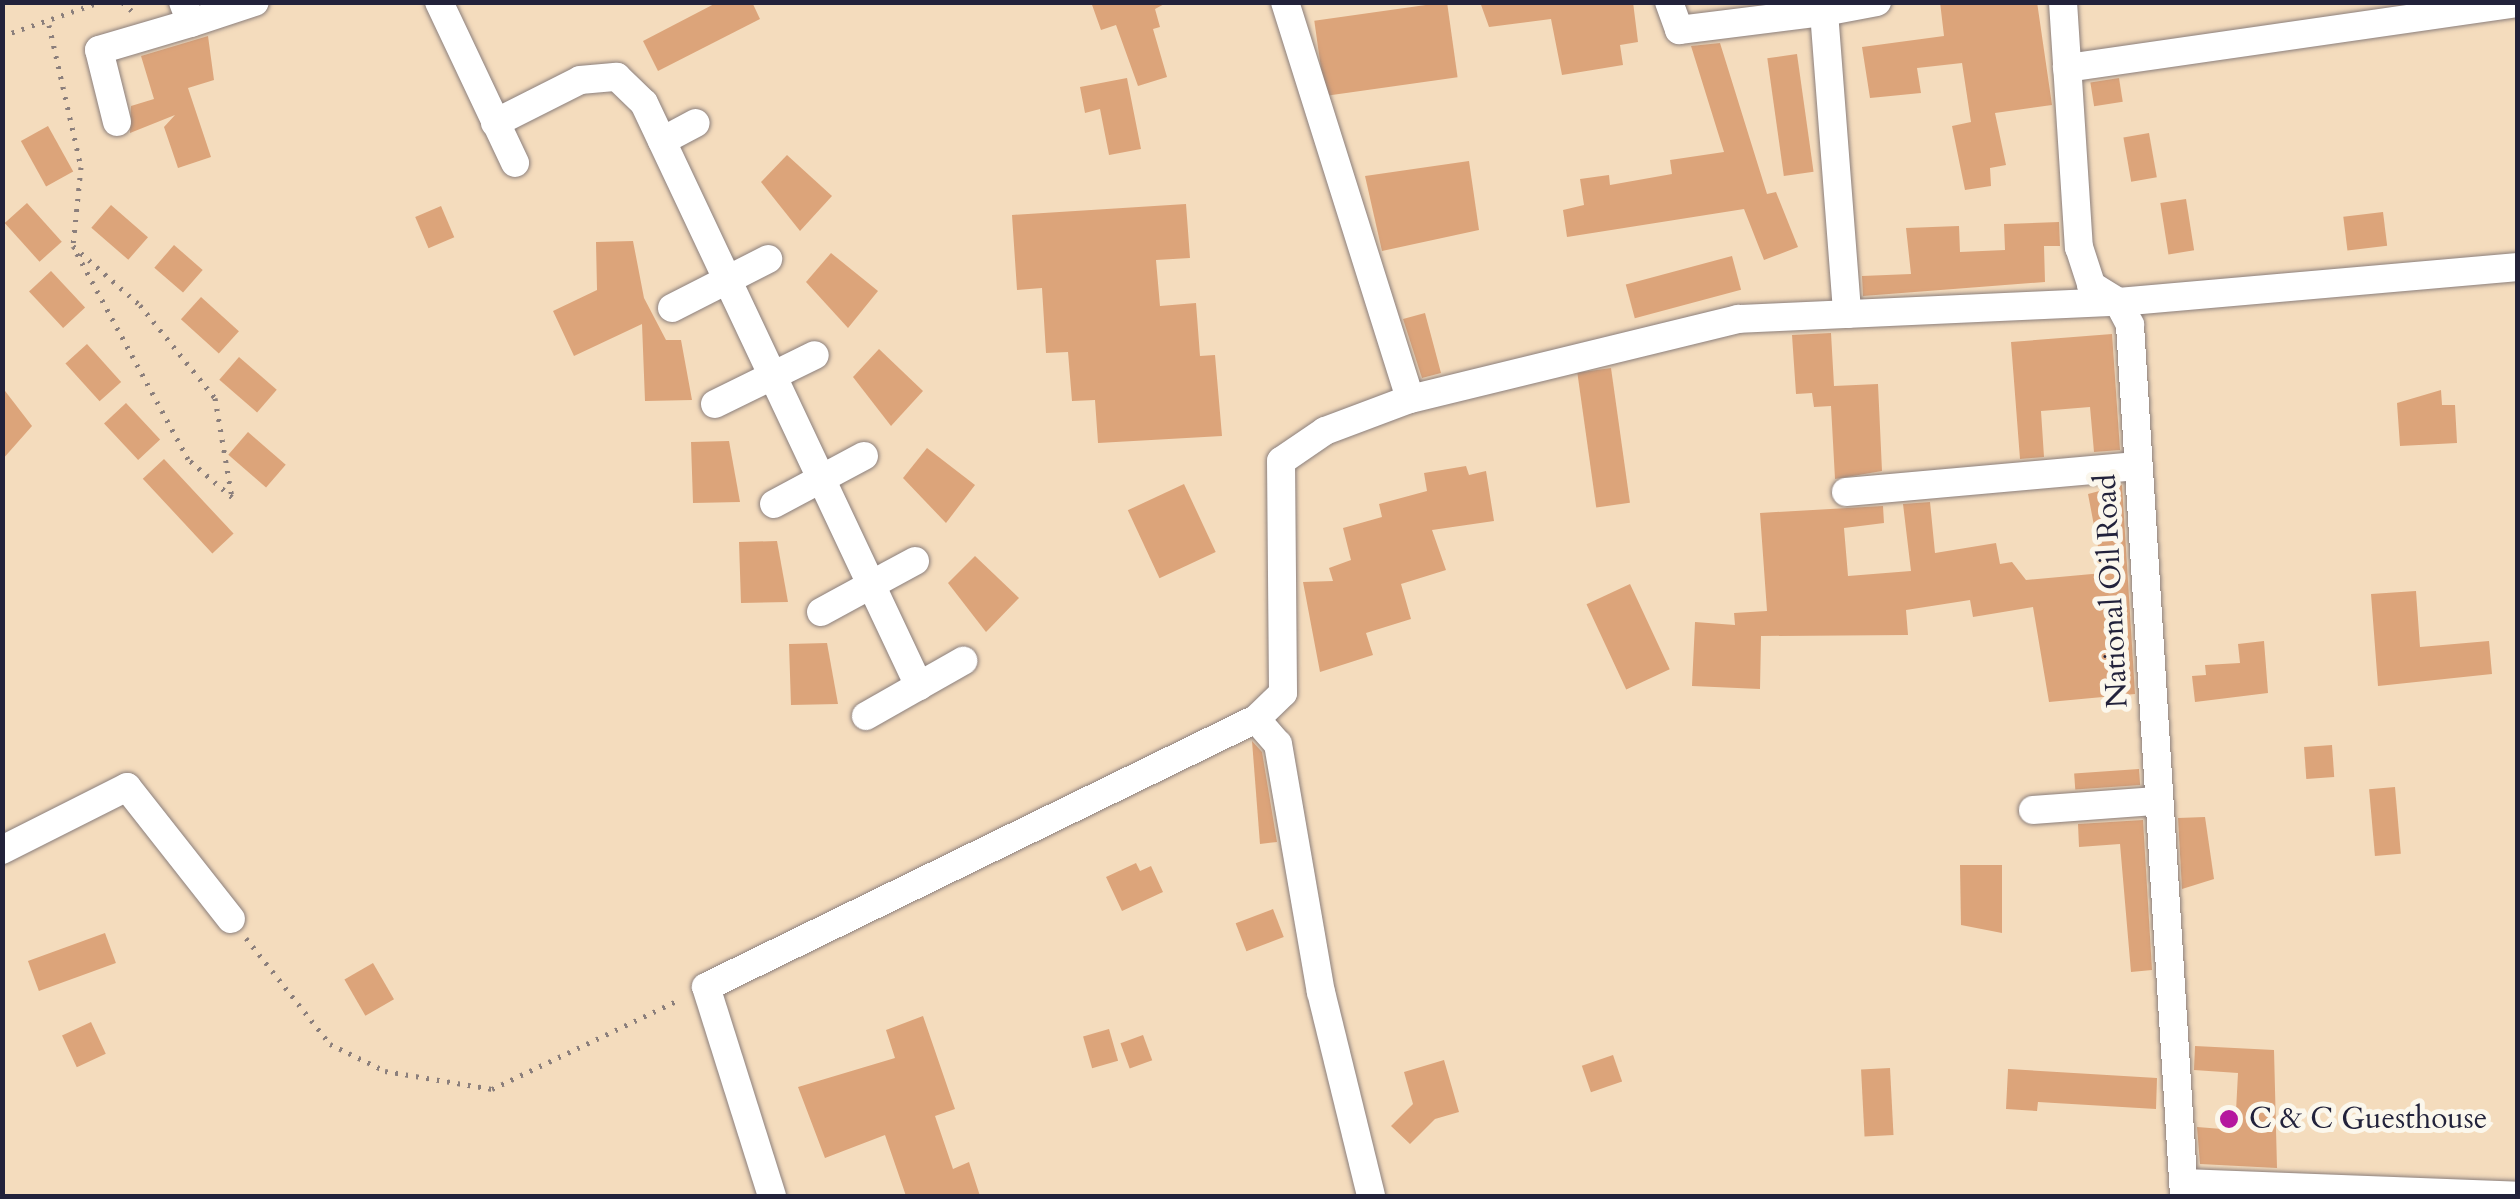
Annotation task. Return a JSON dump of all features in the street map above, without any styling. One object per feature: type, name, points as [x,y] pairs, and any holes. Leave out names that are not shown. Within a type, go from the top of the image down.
[{"type":"street","points":[[117,122],[99,50],[187,12],[255,2]]},
{"type":"street","points":[[1284,2],[1410,398]]},
{"type":"street","points":[[1669,2],[1679,30],[1877,2]]},
{"type":"street","name":"National Oil Road","points":[[2062,2],[2079,247],[2091,284],[2118,302],[2130,325],[2184,1190]]},
{"type":"street","points":[[2068,68],[2518,3]]},
{"type":"street","points":[[442,4],[515,163]]},
{"type":"street","points":[[1824,12],[1847,314]]},
{"type":"street","points":[[495,123],[580,80],[616,77],[644,103],[919,686]]},
{"type":"street","points":[[662,141],[696,124]]},
{"type":"street","points":[[672,308],[768,259]]},
{"type":"street","points":[[772,1196],[706,987],[1256,719],[1283,693],[1281,461],[1325,431],[1410,398],[1738,319],[2118,302],[2518,267]]},
{"type":"street","points":[[714,404],[815,355]]},
{"type":"street","points":[[774,504],[864,456]]},
{"type":"street","points":[[1846,492],[2137,466]]},
{"type":"street","points":[[821,612],[915,561]]},
{"type":"street","points":[[866,716],[963,662]]},
{"type":"street","points":[[1256,719],[1278,744],[1322,992],[1371,1196]]},
{"type":"street","points":[[2,850],[127,787],[231,919]]},
{"type":"street","points":[[2033,810],[2158,801]]},
{"type":"street","points":[[2184,1190],[2518,1196]]},
{"type":"path","points":[[2,36],[50,25],[100,2]]},
{"type":"path","points":[[50,25],[81,168],[73,246],[188,460],[232,498],[215,398],[140,304],[73,246]]},
{"type":"path","points":[[231,919],[330,1044],[385,1071],[492,1088],[706,987]]},
{"type":"building","points":[[718,2],[752,2],[760,19],[658,71],[643,41]]},
{"type":"building","points":[[1091,2],[1168,2],[1155,9],[1160,27],[1153,29],[1167,77],[1138,86],[1116,25],[1101,30]]},
{"type":"building","points":[[1447,2],[1458,77],[1325,96],[1314,21]]},
{"type":"building","points":[[1480,2],[1633,2],[1638,42],[1620,45],[1623,65],[1562,75],[1551,19],[1489,27]]},
{"type":"building","points":[[1940,2],[2037,2],[2052,105],[1995,113],[2006,165],[1990,168],[1991,186],[1965,190],[1952,126],[1971,122],[1962,63],[1917,68],[1921,93],[1870,98],[1862,47],[1944,36]]},
{"type":"building","points":[[208,36],[214,80],[188,88],[211,157],[178,168],[164,127],[175,115],[130,133],[131,106],[154,99],[141,56]]},
{"type":"building","points":[[1720,43],[1767,194],[1776,192],[1798,247],[1764,260],[1744,209],[1567,237],[1563,210],[1584,205],[1580,179],[1609,175],[1610,185],[1672,174],[1670,160],[1724,152],[1691,46]]},
{"type":"building","points":[[1797,54],[1814,172],[1784,176],[1767,58]]},
{"type":"building","points":[[1127,78],[1141,149],[1109,155],[1100,109],[1085,113],[1080,87]]},
{"type":"building","points":[[2119,78],[2123,102],[2094,106],[2090,83]]},
{"type":"building","points":[[48,126],[73,171],[46,187],[21,141]]},
{"type":"building","points":[[2149,133],[2157,177],[2131,182],[2123,138]]},
{"type":"building","points":[[787,155],[832,196],[800,231],[761,182]]},
{"type":"building","points":[[1469,161],[1479,230],[1382,251],[1365,176]]},
{"type":"building","points":[[2186,199],[2194,250],[2168,254],[2160,203]]},
{"type":"building","points":[[27,203],[62,242],[40,262],[5,223]]},
{"type":"building","points":[[1186,204],[1190,258],[1156,260],[1160,306],[1196,303],[1200,356],[1215,355],[1222,436],[1098,443],[1095,400],[1072,401],[1068,352],[1046,353],[1042,288],[1017,290],[1012,215]]},
{"type":"building","points":[[111,205],[148,237],[128,260],[91,228]]},
{"type":"building","points":[[441,206],[454,237],[429,248],[415,217]]},
{"type":"building","points":[[2383,212],[2387,246],[2347,251],[2343,217]]},
{"type":"building","points":[[2059,222],[2060,246],[2044,246],[2045,282],[1863,296],[1862,276],[1911,274],[1906,228],[1959,226],[1960,252],[2005,250],[2004,224]]},
{"type":"building","points":[[633,241],[644,298],[666,340],[681,340],[692,400],[645,401],[642,324],[574,356],[553,311],[597,290],[596,242]]},
{"type":"building","points":[[174,245],[203,270],[183,293],[154,268]]},
{"type":"building","points":[[831,253],[878,291],[848,328],[806,282]]},
{"type":"building","points":[[1732,256],[1741,290],[1635,318],[1626,284]]},
{"type":"building","points":[[51,271],[85,308],[63,328],[29,291]]},
{"type":"building","points":[[201,297],[239,331],[219,353],[181,319]]},
{"type":"building","points":[[1425,313],[1441,373],[1422,378],[1403,319]]},
{"type":"building","points":[[1831,333],[1834,386],[1878,384],[1882,471],[1835,479],[1831,406],[1814,407],[1812,393],[1796,394],[1792,335]]},
{"type":"building","points":[[2112,334],[2120,450],[2094,452],[2090,407],[2041,411],[2044,457],[2020,459],[2011,342]]},
{"type":"building","points":[[87,344],[121,382],[100,401],[65,363]]},
{"type":"building","points":[[879,349],[923,391],[891,426],[853,377]]},
{"type":"building","points":[[239,357],[277,390],[257,412],[219,380]]},
{"type":"building","points":[[1611,368],[1630,503],[1596,507],[1577,373]]},
{"type":"building","points":[[2,387],[32,426],[2,460]]},
{"type":"building","points":[[2441,390],[2442,405],[2455,405],[2457,443],[2400,446],[2397,403]]},
{"type":"building","points":[[126,403],[160,440],[138,460],[104,423]]},
{"type":"building","points":[[248,432],[286,465],[266,487],[228,455]]},
{"type":"building","points":[[729,441],[740,502],[693,503],[691,442]]},
{"type":"building","points":[[927,448],[975,485],[946,523],[903,478]]},
{"type":"building","points":[[164,459],[234,534],[212,553],[143,479]]},
{"type":"building","points":[[1466,466],[1469,475],[1486,471],[1494,521],[1432,530],[1446,570],[1401,584],[1411,619],[1366,633],[1373,655],[1320,672],[1303,582],[1333,581],[1329,568],[1351,560],[1343,528],[1382,517],[1379,504],[1427,491],[1424,473]]},
{"type":"building","points":[[1184,484],[1216,552],[1160,578],[1128,510]]},
{"type":"building","points":[[2122,485],[2135,694],[2049,702],[2033,607],[1973,617],[1970,600],[1906,610],[1908,635],[1761,636],[1760,689],[1692,686],[1695,622],[1735,625],[1734,613],[1767,611],[1760,513],[1883,506],[1884,523],[1844,528],[1848,576],[1911,571],[1903,504],[1930,502],[1935,553],[1996,543],[2000,564],[2012,562],[2026,580],[2103,573],[2088,494]]},
{"type":"building","points":[[777,541],[788,602],[741,603],[739,542]]},
{"type":"building","points":[[975,556],[1019,598],[986,632],[948,583]]},
{"type":"building","points":[[1630,584],[1670,669],[1626,689],[1586,604]]},
{"type":"building","points":[[2416,591],[2420,647],[2489,641],[2492,674],[2378,686],[2371,594]]},
{"type":"building","points":[[2264,641],[2268,693],[2195,702],[2192,676],[2206,675],[2205,665],[2240,663],[2238,644]]},
{"type":"building","points":[[827,643],[838,704],[791,705],[789,644]]},
{"type":"building","points":[[1252,741],[1262,752],[1277,842],[1260,844]]},
{"type":"building","points":[[2332,745],[2334,777],[2306,779],[2304,747]]},
{"type":"building","points":[[2139,769],[2140,785],[2075,789],[2074,774]]},
{"type":"building","points":[[2395,787],[2401,854],[2375,856],[2369,789]]},
{"type":"building","points":[[2205,817],[2214,879],[2182,889],[2178,818]]},
{"type":"building","points":[[2143,820],[2152,970],[2131,972],[2120,844],[2079,847],[2078,824]]},
{"type":"building","points":[[1136,863],[1140,871],[1151,866],[1163,892],[1122,911],[1106,877]]},
{"type":"building","points":[[1960,865],[2002,865],[2002,933],[1961,925]]},
{"type":"building","points":[[1273,909],[1284,937],[1246,951],[1236,923]]},
{"type":"building","points":[[105,933],[116,963],[39,991],[28,961]]},
{"type":"building","points":[[373,963],[394,999],[365,1016],[344,980]]},
{"type":"building","points":[[923,1016],[955,1109],[935,1116],[953,1169],[969,1162],[980,1196],[906,1196],[885,1135],[825,1158],[798,1087],[895,1058],[886,1030]]},
{"type":"building","points":[[91,1022],[106,1054],[77,1067],[62,1036]]},
{"type":"building","points":[[1109,1029],[1118,1061],[1092,1068],[1083,1036]]},
{"type":"building","points":[[1143,1035],[1152,1060],[1130,1069],[1120,1043]]},
{"type":"building","points":[[2195,1046],[2274,1050],[2277,1168],[2200,1164],[2197,1127],[2235,1130],[2238,1073],[2194,1070]]},
{"type":"building","points":[[1613,1055],[1622,1081],[1591,1092],[1582,1066]]},
{"type":"building","points":[[1444,1060],[1459,1112],[1435,1119],[1410,1144],[1391,1126],[1413,1104],[1404,1072]]},
{"type":"building","points":[[1890,1068],[1894,1135],[1865,1136],[1861,1070]]},
{"type":"building","points":[[2008,1069],[2157,1078],[2156,1109],[2038,1102],[2037,1111],[2006,1109]]},
{"type":"place","name":"C & C Guesthouse","points":[[2229,1119]]}]
